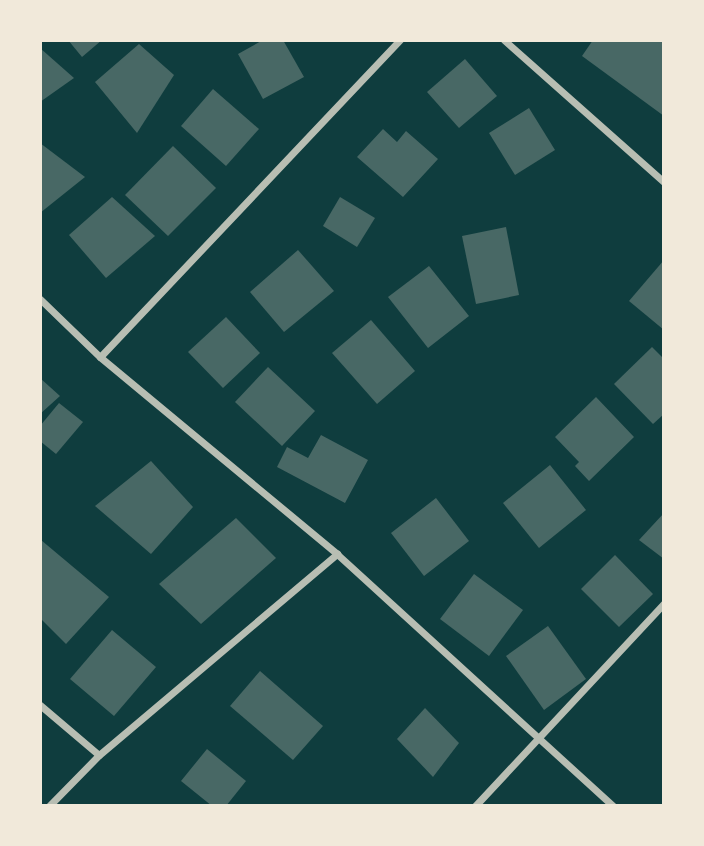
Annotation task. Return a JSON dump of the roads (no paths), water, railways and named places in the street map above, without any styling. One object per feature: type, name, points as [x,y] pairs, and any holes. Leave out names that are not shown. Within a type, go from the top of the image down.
[{"type":"street","points":[[100,358],[400,40]]},
{"type":"street","points":[[504,40],[664,181]]},
{"type":"street","points":[[40,299],[100,358],[337,554],[537,740],[613,806]]},
{"type":"street","points":[[49,806],[99,755],[337,554]]},
{"type":"street","points":[[475,806],[664,604]]},
{"type":"street","points":[[40,705],[99,755]]}]
